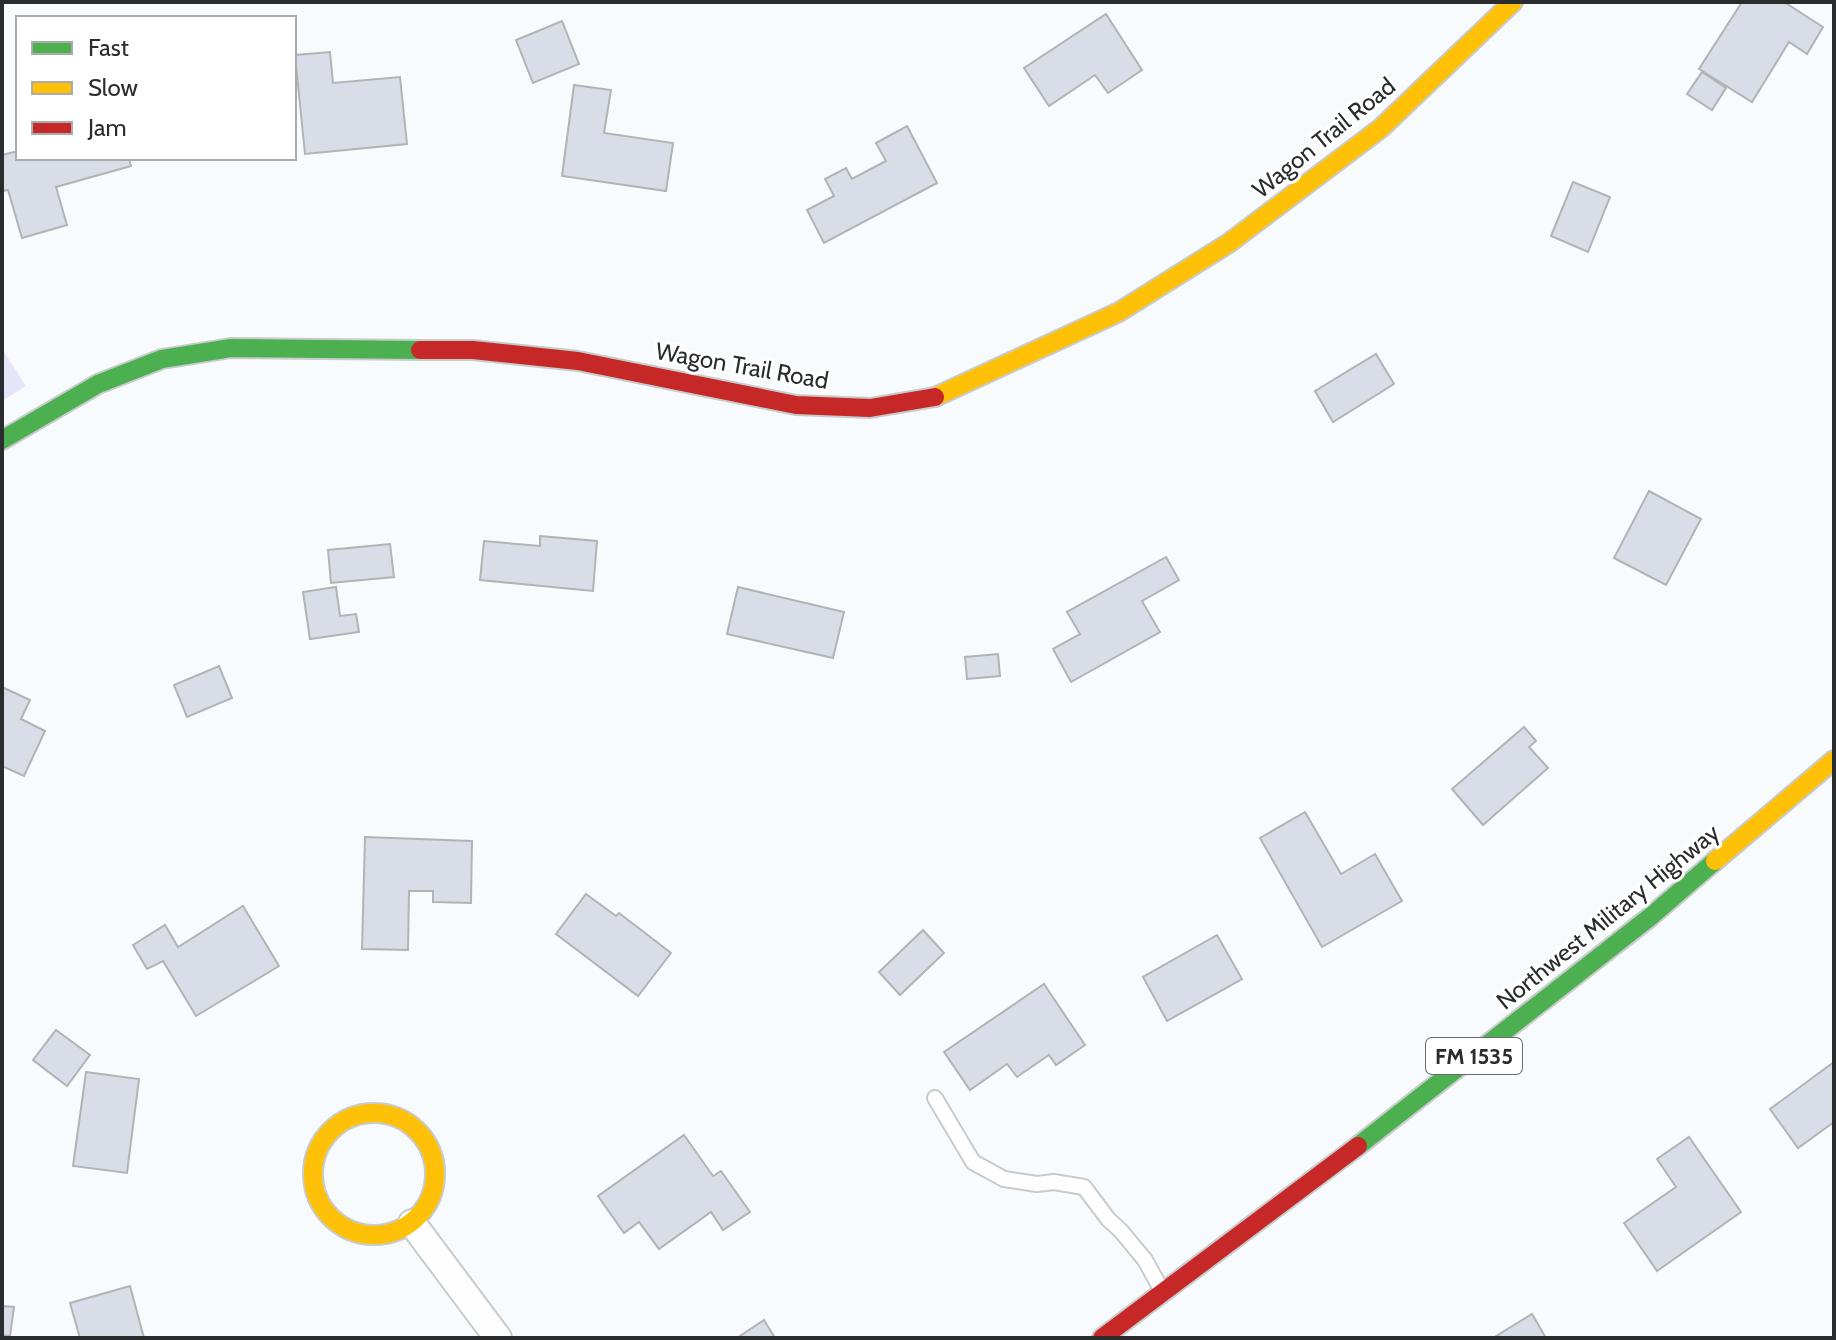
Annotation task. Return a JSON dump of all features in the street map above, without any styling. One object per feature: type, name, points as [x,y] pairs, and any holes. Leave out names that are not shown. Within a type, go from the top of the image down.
[{"type":"street","name":"Wagon Trail Road","points":[[2,440],[98,384],[162,359],[231,348],[488,351],[578,361],[796,405],[870,408],[938,396],[1119,312],[1229,243],[1381,128],[1513,2]]},
{"type":"street","name":"Northwest Military Highway","points":[[1102,1338],[1376,1133],[1650,917],[1834,760]]},
{"type":"street","points":[[368,1113],[384,1113],[405,1121],[419,1132],[430,1148],[436,1169],[434,1190],[426,1208],[412,1223],[388,1234],[361,1234],[335,1222],[318,1199],[313,1171],[318,1150],[328,1134],[347,1119],[368,1113]]},
{"type":"street","points":[[412,1223],[498,1338]]},
{"type":"lane","points":[[935,1098],[973,1162],[1004,1179],[1084,1187],[1145,1260],[1163,1293]]},
{"type":"shaded area","points":[[2,349],[26,386],[2,401]]},
{"type":"building","points":[[1742,2],[1784,2],[1823,27],[1807,54],[1789,42],[1752,102],[1699,69]]},
{"type":"building","points":[[1106,14],[1142,70],[1108,93],[1095,75],[1049,106],[1024,68]]},
{"type":"building","points":[[562,21],[579,64],[533,83],[516,40]]},
{"type":"building","points":[[330,52],[333,83],[400,77],[407,144],[305,154],[296,55]]},
{"type":"building","points":[[1702,72],[1726,88],[1712,110],[1687,94]]},
{"type":"building","points":[[574,85],[611,90],[604,133],[673,143],[666,191],[562,176]]},
{"type":"building","points":[[907,126],[937,183],[824,243],[807,210],[834,196],[825,179],[846,168],[852,179],[886,161],[876,143]]},
{"type":"building","points":[[16,152],[16,160],[130,160],[131,166],[56,187],[67,225],[22,238],[8,190],[2,191],[2,155]]},
{"type":"building","points":[[1573,182],[1610,197],[1588,252],[1551,236]]},
{"type":"building","points":[[1376,354],[1394,384],[1333,422],[1315,391]]},
{"type":"building","points":[[1649,491],[1701,519],[1666,585],[1614,558]]},
{"type":"building","points":[[540,536],[597,541],[593,591],[480,580],[484,541],[540,546]]},
{"type":"building","points":[[390,544],[394,577],[331,583],[328,550]]},
{"type":"building","points":[[1166,557],[1179,580],[1142,601],[1160,632],[1071,682],[1053,649],[1080,634],[1067,612]]},
{"type":"building","points":[[336,587],[340,616],[356,614],[359,632],[310,639],[303,592]]},
{"type":"building","points":[[738,587],[844,612],[833,658],[727,634]]},
{"type":"building","points":[[998,654],[1000,676],[967,679],[965,657]]},
{"type":"building","points":[[219,666],[232,698],[187,717],[174,685]]},
{"type":"building","points":[[2,687],[30,700],[21,719],[45,731],[24,776],[2,766]]},
{"type":"building","points":[[1524,727],[1536,741],[1529,747],[1548,768],[1483,825],[1452,789]]},
{"type":"building","points":[[1305,812],[1341,874],[1375,854],[1402,901],[1322,947],[1260,838]]},
{"type":"building","points":[[365,837],[472,841],[471,903],[433,902],[433,891],[409,891],[408,950],[362,949]]},
{"type":"building","points":[[586,894],[616,916],[619,913],[671,953],[638,996],[556,934]]},
{"type":"building","points":[[243,906],[279,966],[196,1016],[163,961],[147,969],[133,945],[165,925],[178,947]]},
{"type":"building","points":[[923,930],[944,953],[900,995],[879,972]]},
{"type":"building","points":[[1217,935],[1242,979],[1167,1021],[1143,977]]},
{"type":"building","points":[[1044,984],[1085,1045],[1056,1065],[1049,1055],[1017,1077],[1007,1064],[970,1090],[944,1052]]},
{"type":"building","points":[[56,1030],[90,1055],[67,1086],[33,1060]]},
{"type":"building","points":[[1834,1062],[1834,1122],[1798,1148],[1770,1109]]},
{"type":"building","points":[[86,1072],[139,1079],[127,1173],[73,1166]]},
{"type":"building","points":[[684,1135],[713,1176],[721,1171],[750,1212],[723,1230],[711,1212],[659,1249],[639,1222],[624,1233],[598,1196]]},
{"type":"building","points":[[1689,1137],[1741,1212],[1657,1271],[1624,1223],[1676,1187],[1657,1159]]},
{"type":"building","points":[[130,1286],[144,1338],[80,1338],[70,1303]]},
{"type":"building","points":[[2,1306],[14,1307],[10,1336],[2,1335]]},
{"type":"building","points":[[1532,1314],[1546,1338],[1493,1338]]},
{"type":"building","points":[[764,1320],[775,1338],[737,1338]]},
{"type":"traffic: fast","points":[[2,440],[98,384],[162,359],[231,348],[420,350]]},
{"type":"traffic: fast","points":[[1358,1146],[1650,917],[1715,861]]},
{"type":"traffic: slow","points":[[935,397],[1119,312],[1229,243],[1381,128],[1513,2]]},
{"type":"traffic: slow","points":[[1715,861],[1834,760]]},
{"type":"traffic: slow","points":[[374,1113],[397,1118],[417,1131],[430,1151],[435,1174],[430,1197],[417,1217],[397,1230],[374,1235],[351,1230],[331,1217],[318,1197],[313,1174],[318,1151],[331,1131],[351,1118],[374,1113]]},
{"type":"traffic: jam","points":[[420,350],[473,350],[578,361],[796,405],[870,408],[935,397]]},
{"type":"traffic: jam","points":[[1102,1338],[1358,1146]]}]
